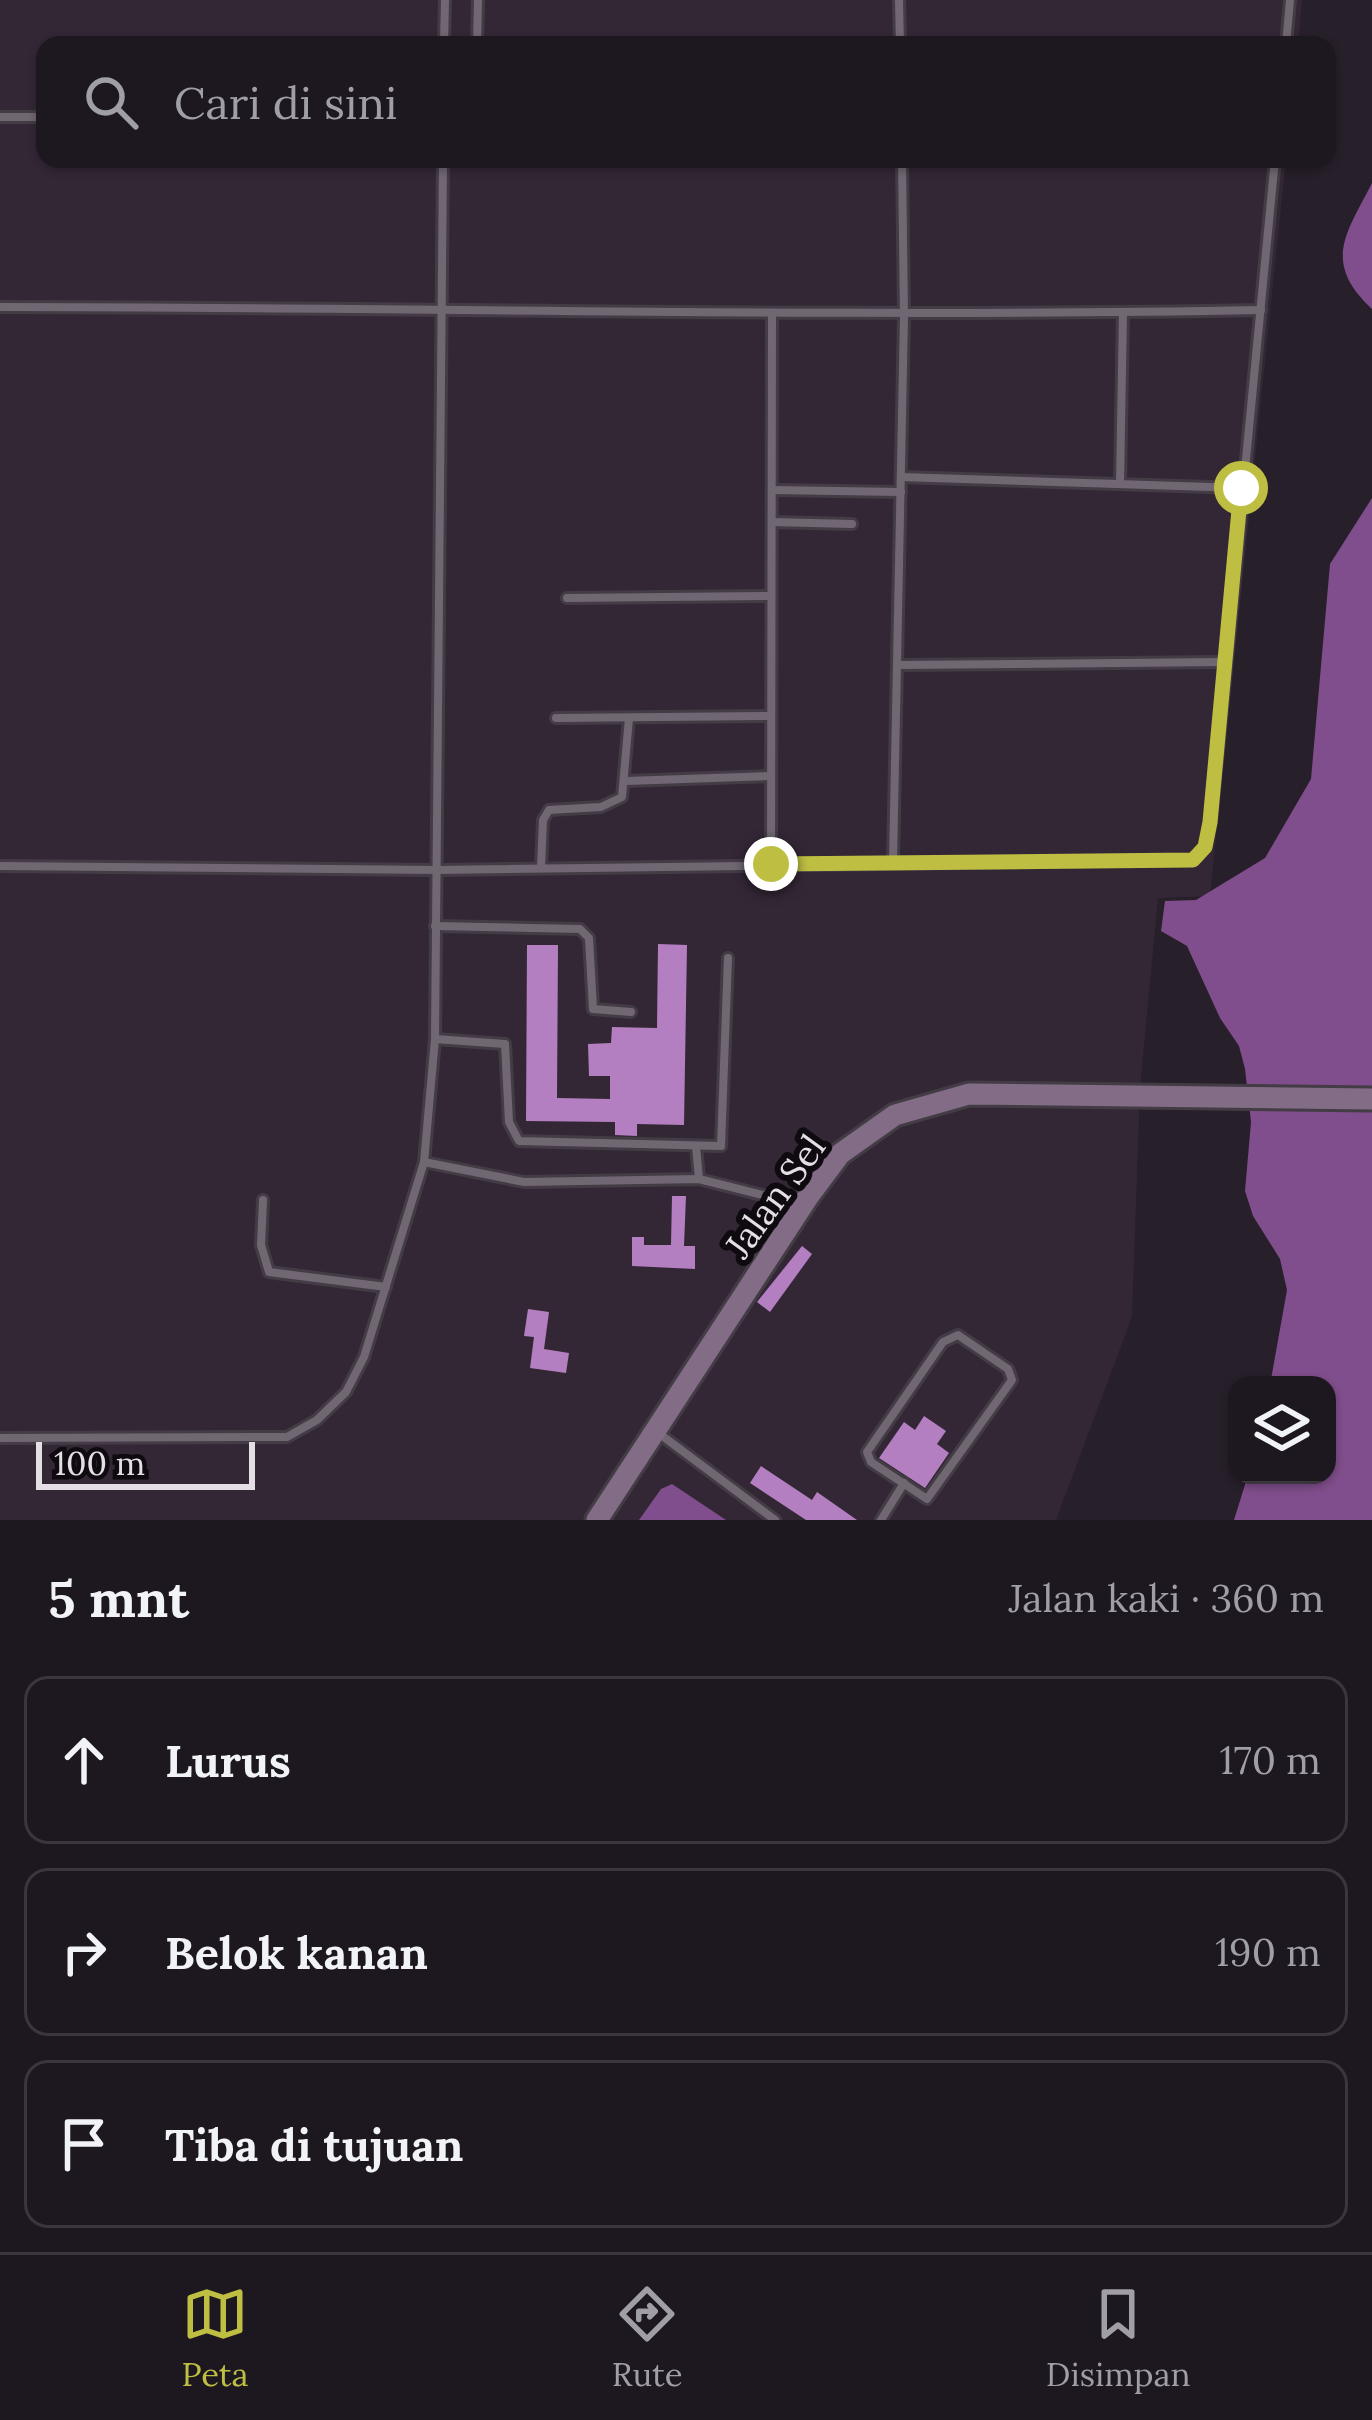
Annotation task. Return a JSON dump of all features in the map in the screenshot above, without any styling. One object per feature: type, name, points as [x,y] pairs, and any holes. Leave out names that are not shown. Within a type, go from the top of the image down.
[{"type":"street","name":"Jalan Sel","points":[[597,1520],[808,1197],[840,1154],[895,1115],[969,1094],[1372,1099]]},
{"type":"lane","points":[[444,36],[445,0]]},
{"type":"lane","points":[[477,36],[478,0]]},
{"type":"lane","points":[[899,0],[900,36]]},
{"type":"lane","points":[[1287,36],[1290,0]]},
{"type":"lane","points":[[0,117],[36,117]]},
{"type":"lane","points":[[0,1438],[287,1437],[317,1420],[346,1391],[364,1357],[424,1162],[435,1039],[442,168]]},
{"type":"lane","points":[[893,862],[904,316],[902,168]]},
{"type":"lane","points":[[0,866],[436,870],[1193,860],[1205,847],[1210,822],[1274,168]]},
{"type":"lane","points":[[0,307],[904,316],[1261,310]]},
{"type":"lane","points":[[771,864],[772,313]]},
{"type":"lane","points":[[1120,484],[1123,313]]},
{"type":"lane","points":[[901,476],[1241,488]]},
{"type":"lane","points":[[772,490],[901,492]]},
{"type":"lane","points":[[772,522],[852,524]]},
{"type":"lane","points":[[567,598],[771,596]]},
{"type":"lane","points":[[897,665],[1223,662]]},
{"type":"lane","points":[[556,718],[771,716]]},
{"type":"lane","points":[[542,868],[543,820],[549,810],[608,806],[622,797],[629,718]]},
{"type":"lane","points":[[626,781],[771,776]]},
{"type":"lane","points":[[435,926],[580,929],[589,938],[593,1009],[631,1012]]},
{"type":"lane","points":[[435,1039],[505,1044],[509,1122],[519,1141],[725,1143],[728,958]]},
{"type":"lane","points":[[696,1146],[699,1179]]},
{"type":"lane","points":[[424,1162],[524,1182],[699,1179],[766,1196],[808,1197]]},
{"type":"lane","points":[[766,1196],[786,1230]]},
{"type":"lane","points":[[263,1200],[261,1245],[269,1272],[386,1286]]},
{"type":"lane","points":[[958,1335],[1008,1369],[1012,1380],[930,1498],[904,1483],[868,1460],[868,1448],[943,1342],[958,1335]]},
{"type":"lane","points":[[656,1431],[775,1520]]},
{"type":"lane","points":[[881,1520],[904,1483]]},
{"type":"shaded area","points":[[0,0],[1302,0],[1299,36],[36,36],[36,168],[1285,168],[1210,896],[1158,898],[1140,1088],[1132,1317],[1056,1520],[0,1520]]},
{"type":"shaded area","points":[[1372,183],[1372,309],[1347,277],[1343,262],[1347,233]]},
{"type":"shaded area","points":[[1372,498],[1372,1520],[1234,1520],[1245,1484],[1336,1484],[1336,1376],[1272,1376],[1287,1290],[1280,1259],[1253,1216],[1245,1191],[1251,1122],[1245,1069],[1239,1046],[1220,1018],[1187,946],[1161,931],[1165,901],[1196,900],[1265,858],[1311,779],[1330,564]]},
{"type":"shaded area","points":[[672,1484],[726,1520],[639,1520],[661,1489]]},
{"type":"building","points":[[658,944],[687,945],[684,1125],[637,1124],[637,1136],[615,1135],[615,1122],[526,1121],[527,945],[558,945],[557,1098],[610,1099],[610,1076],[589,1076],[588,1044],[611,1043],[612,1027],[657,1028]]},
{"type":"building","points":[[672,1196],[686,1196],[684,1246],[695,1246],[695,1269],[632,1266],[632,1237],[644,1237],[644,1245],[671,1245]]},
{"type":"building","points":[[802,1246],[812,1254],[770,1312],[757,1302]]},
{"type":"building","points":[[528,1309],[549,1312],[544,1349],[569,1353],[566,1373],[530,1368],[534,1337],[524,1336]]},
{"type":"building","points":[[924,1416],[946,1431],[937,1444],[949,1453],[925,1488],[879,1458],[904,1422],[915,1430]]},
{"type":"building","points":[[761,1466],[812,1500],[817,1492],[857,1520],[806,1520],[750,1483]]},
{"type":"route","points":[[771,864],[1193,860],[1205,847],[1210,822],[1241,488]]}]
